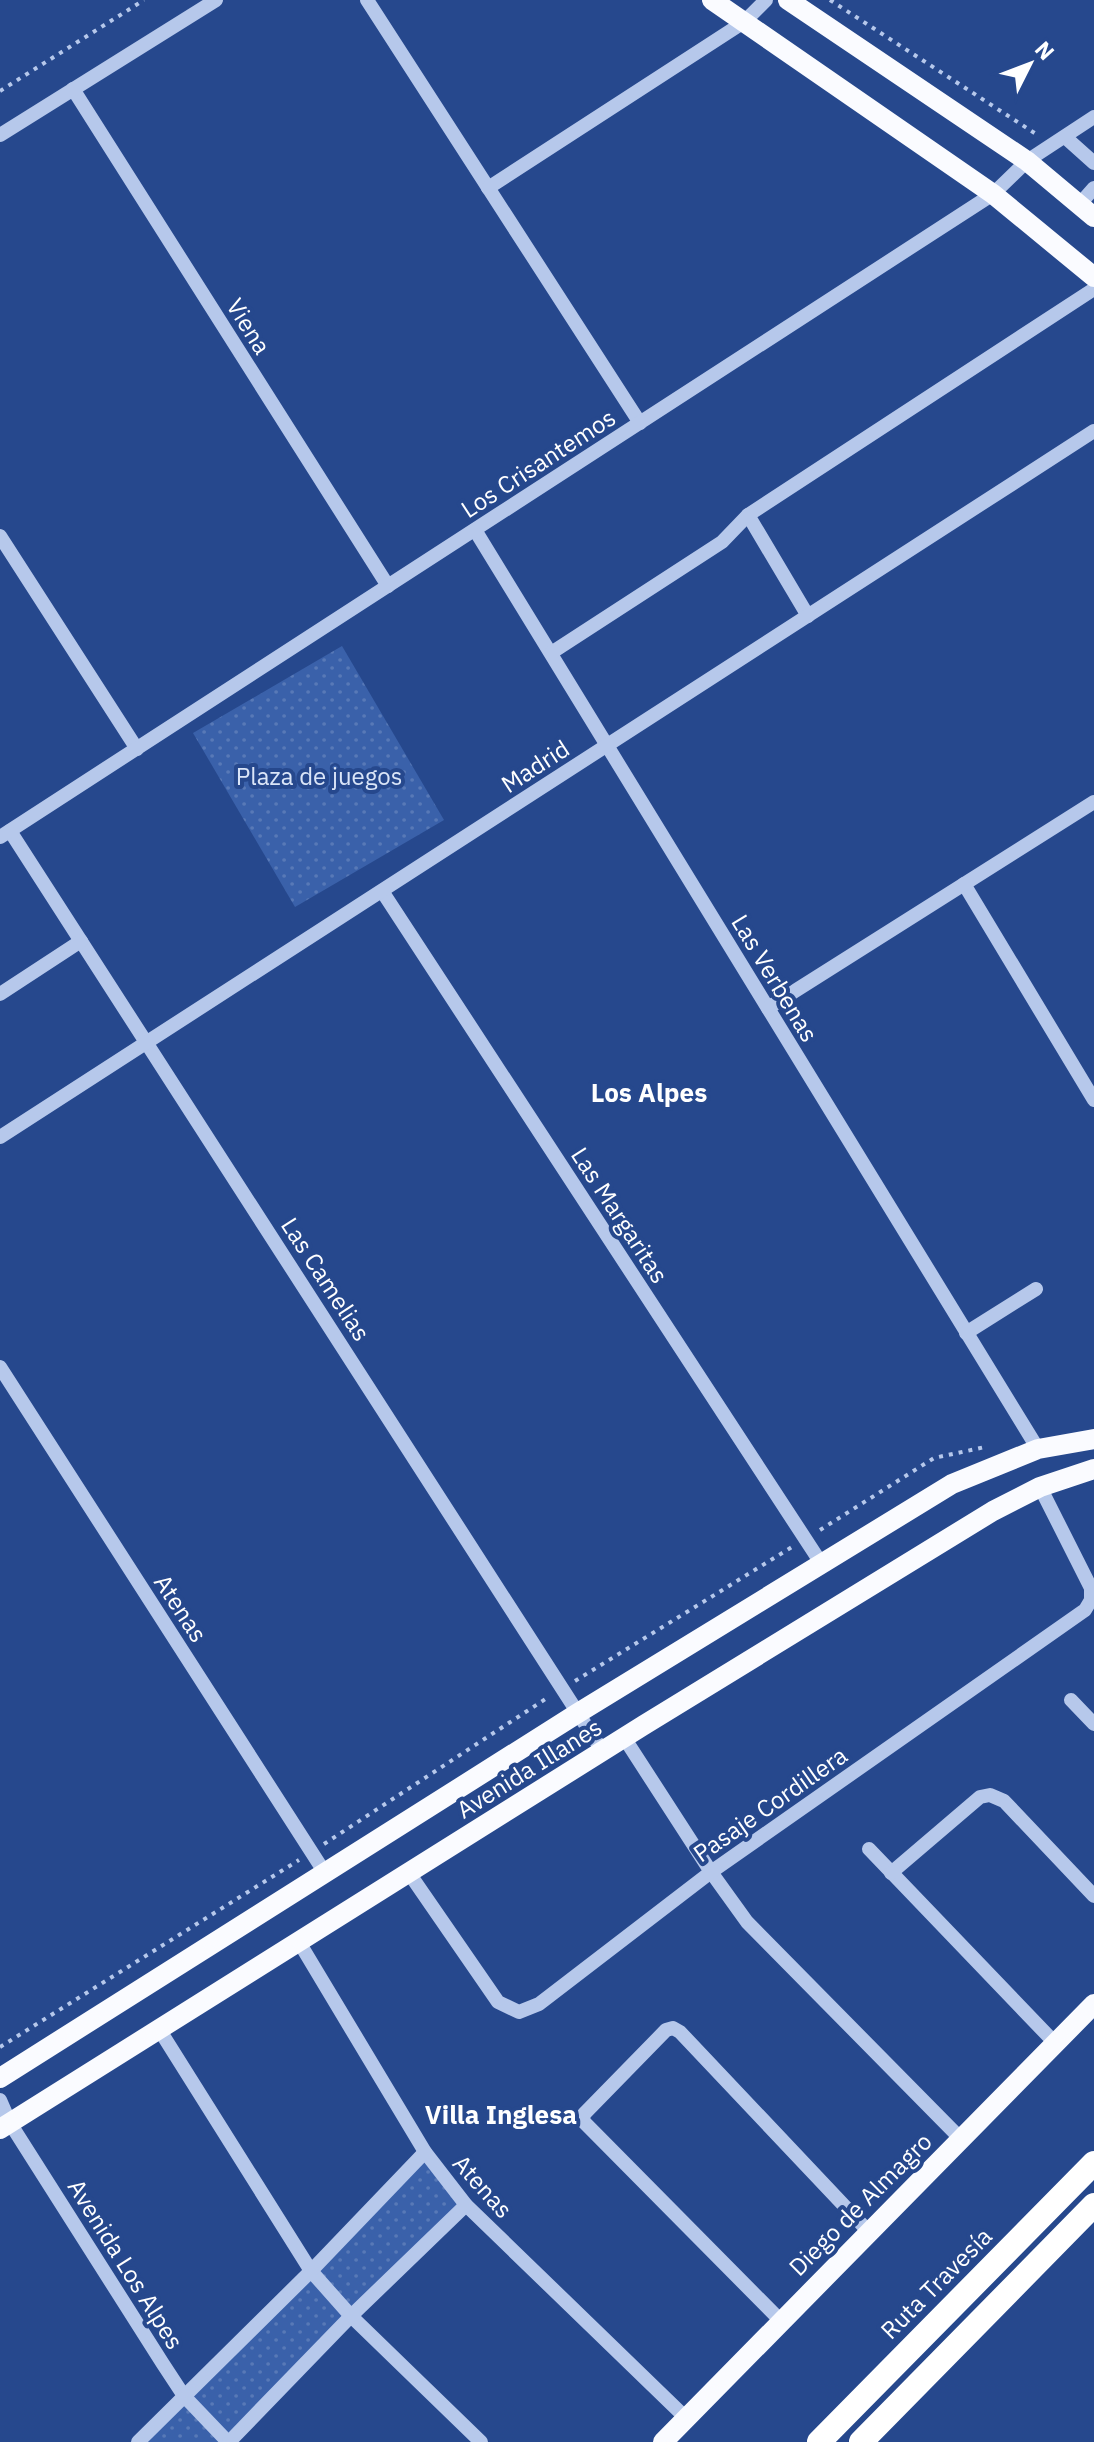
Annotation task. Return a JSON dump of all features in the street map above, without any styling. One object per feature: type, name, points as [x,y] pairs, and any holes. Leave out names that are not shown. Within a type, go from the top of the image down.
[{"type":"highway","name":"Ruta Travesía","points":[[819,2442],[1094,2163]]},
{"type":"highway","points":[[861,2442],[1094,2205]]},
{"type":"main road","points":[[712,0],[993,194],[1094,277]]},
{"type":"main road","points":[[788,0],[1027,161],[1086,211]]},
{"type":"main road","name":"Avenida Illanes","points":[[0,2078],[578,1713],[952,1484],[1038,1449],[1094,1439]]},
{"type":"main road","name":"Avenida Illanes","points":[[5,2126],[993,1511],[1040,1487],[1094,1469]]},
{"type":"main road","name":"Diego de Almagro","points":[[663,2442],[1094,2004]]},
{"type":"street","points":[[0,135],[216,0]]},
{"type":"street","points":[[367,0],[640,423]]},
{"type":"street","points":[[488,188],[744,22],[766,0]]},
{"type":"street","name":"Viena","points":[[73,89],[388,586]]},
{"type":"street","name":"Los Crisantemos","points":[[5,834],[993,194],[1027,161],[1094,117]]},
{"type":"street","points":[[1059,140],[1094,163]]},
{"type":"street","points":[[1086,211],[1094,188]]},
{"type":"street","points":[[551,653],[722,542],[748,515],[1094,289]]},
{"type":"street","name":"Madrid","points":[[0,1137],[1094,431]]},
{"type":"street","points":[[748,515],[808,616]]},
{"type":"street","name":"Las Verbenas","points":[[475,530],[1038,1449]]},
{"type":"street","points":[[0,536],[137,749]]},
{"type":"street","points":[[768,1008],[1094,802]]},
{"type":"street","name":"Las Camelias","points":[[5,834],[81,941],[603,1752]]},
{"type":"street","points":[[964,884],[1094,1100]]},
{"type":"street","name":"Las Margaritas","points":[[382,891],[821,1563]]},
{"type":"street","points":[[0,994],[81,941]]},
{"type":"street","points":[[966,1333],[1036,1289]]},
{"type":"street","name":"Atenas","points":[[0,1367],[325,1873]]},
{"type":"street","name":"Pasaje Cordillera","points":[[409,1873],[498,2002],[519,2012],[539,2004],[711,1872],[1085,1610],[1091,1600],[1091,1588],[1040,1487]]},
{"type":"street","points":[[1071,1700],[1094,1724]]},
{"type":"street","points":[[625,1739],[747,1922],[961,2139]]},
{"type":"street","points":[[891,1873],[980,1797],[990,1795],[1004,1801],[1094,1896]]},
{"type":"street","points":[[869,1849],[1055,2043]]},
{"type":"street","name":"Atenas","points":[[299,1942],[425,2152],[466,2205],[687,2419]]},
{"type":"street","points":[[781,2321],[583,2121],[584,2114],[666,2030],[673,2028],[680,2032],[869,2232]]},
{"type":"street","points":[[159,2029],[311,2271],[351,2316],[481,2442]]},
{"type":"street","name":"Avenida Los Alpes","points":[[0,2100],[5,2126],[184,2396],[228,2442]]},
{"type":"street","points":[[138,2442],[311,2271],[425,2152]]},
{"type":"street","points":[[228,2442],[351,2316],[466,2205]]},
{"type":"path","points":[[0,91],[144,0]]},
{"type":"path","points":[[830,0],[1059,140]]},
{"type":"green space","name":"Plaza de juegos","points":[[342,646],[444,820],[295,907],[193,733]]},
{"type":"green space","points":[[425,2160],[459,2204],[222,2442],[144,2442]]},
{"type":"district","name":"Los Alpes","points":[[649,1092]]},
{"type":"district","name":"Villa Inglesa","points":[[501,2114]]}]
